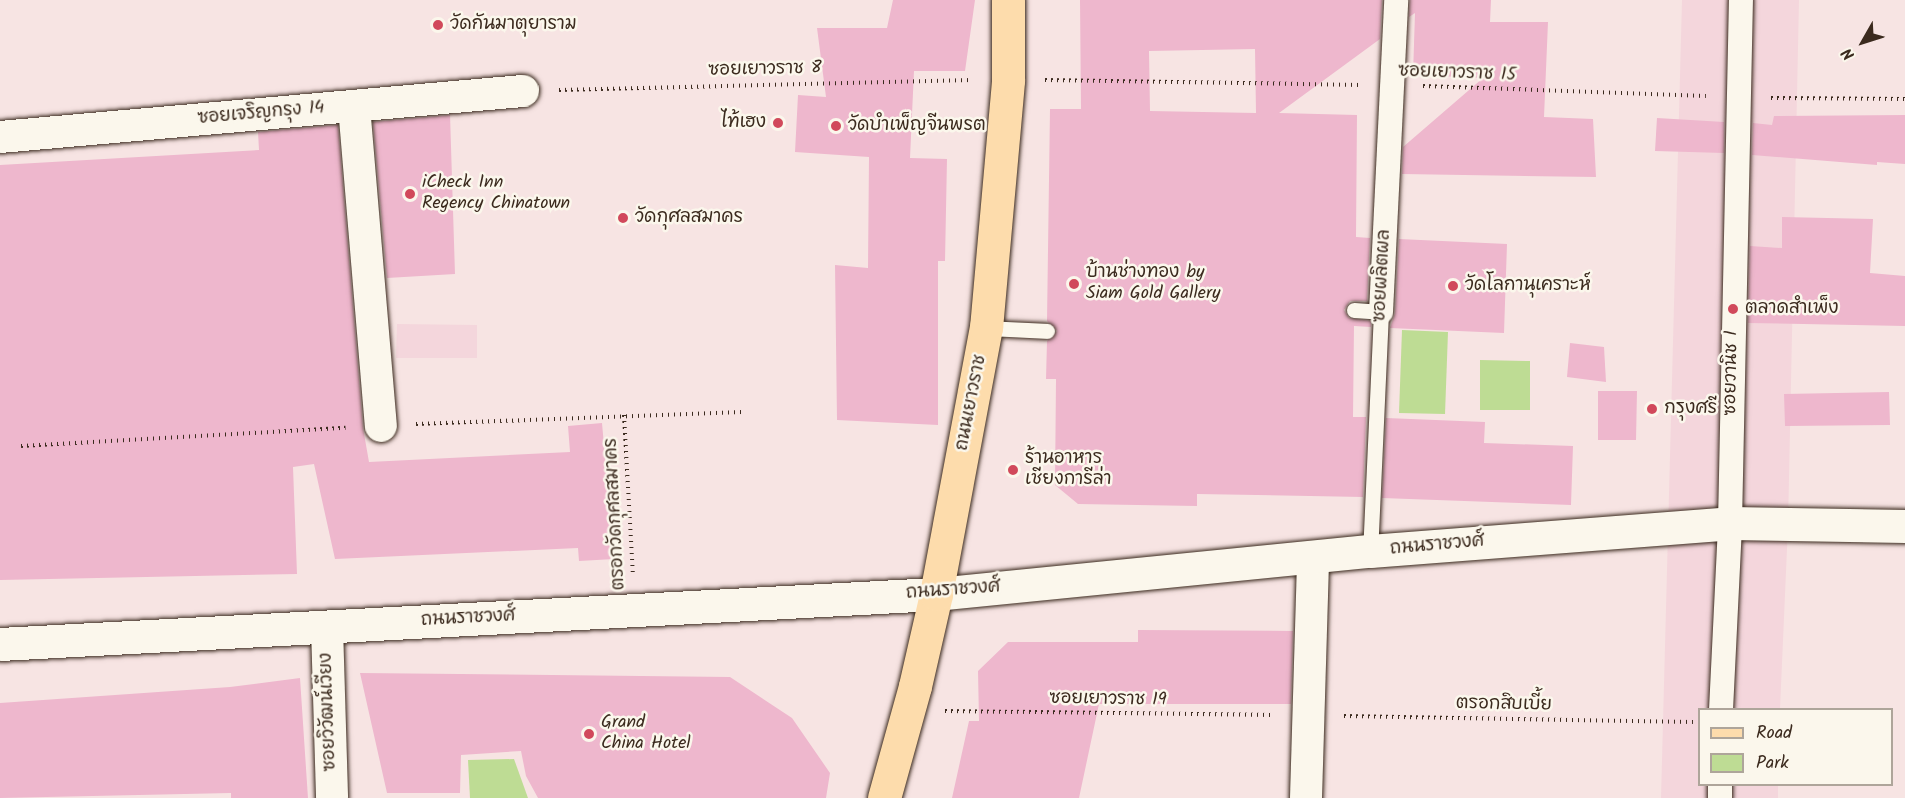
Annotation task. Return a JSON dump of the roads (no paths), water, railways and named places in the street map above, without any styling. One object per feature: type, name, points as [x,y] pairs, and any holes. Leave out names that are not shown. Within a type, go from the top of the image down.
[{"type":"main road","name":"ถนนเยาวราช","points":[[884,798],[936,594],[986,327],[1008,80],[1008,0]]},
{"type":"street","name":"ซอยผลิตผล","points":[[1381,312],[1396,0]]},
{"type":"street","name":"ซอยวานิช 1","points":[[1721,708],[1730,523],[1736,97],[1741,0]]},
{"type":"street","name":"ซอยเจริญกรุง 14","points":[[0,137],[523,91]]},
{"type":"street","points":[[354,106],[381,426]]},
{"type":"street","name":"ถนนราชวงศ์","points":[[0,644],[936,594],[1313,556],[1730,523],[1905,526]]},
{"type":"street","points":[[1306,798],[1313,556]]},
{"type":"street","name":"ซอยวิวัฒน์เวียง","points":[[327,627],[332,798]]},
{"type":"lane","points":[[1354,310],[1381,312]]},
{"type":"lane","name":"ซอยผลิตผล","points":[[1370,551],[1381,312]]},
{"type":"lane","points":[[986,327],[1047,331]]},
{"type":"place","name":"วัดกันมาตุยาราม","points":[[438,25]]},
{"type":"place","name":"ไท้เฮง","points":[[778,123]]},
{"type":"place","name":"วัดบำเพ็ญจีนพรต","points":[[836,126]]},
{"type":"place","name":"iCheck Inn Regency Chinatown","points":[[410,194]]},
{"type":"place","name":"วัดกุศลสมาคร","points":[[623,218]]},
{"type":"place","name":"บ้านช่างทอง by Siam Gold Gallery","points":[[1074,284]]},
{"type":"place","name":"วัดโลกานุเคราะห์","points":[[1453,286]]},
{"type":"place","name":"ตลาดสำเพ็ง","points":[[1733,309]]},
{"type":"place","name":"กรุงศรี","points":[[1652,409]]},
{"type":"place","name":"ร้านอาหาร เชียงการีล่า","points":[[1013,470]]},
{"type":"place","name":"Grand China Hotel","points":[[589,734]]}]
